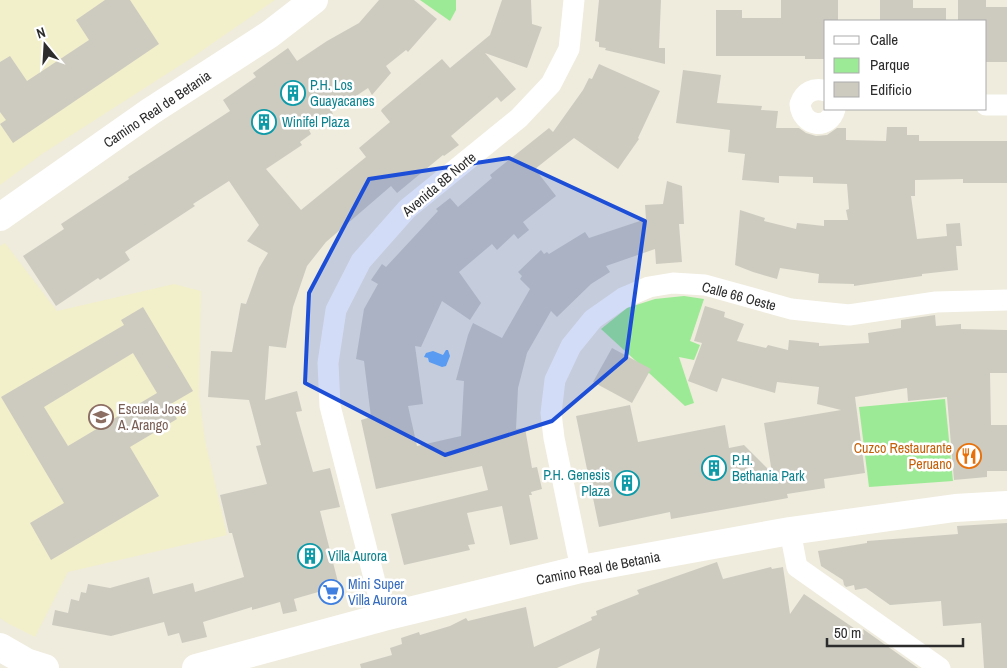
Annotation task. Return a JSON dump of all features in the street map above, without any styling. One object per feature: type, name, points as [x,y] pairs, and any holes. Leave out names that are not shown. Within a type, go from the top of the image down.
[{"type":"street","name":"Camino Real de Betania","points":[[0,217],[151,111],[270,34],[314,0]]},
{"type":"street","name":"Avenida 8B Norte","points":[[384,617],[330,406],[328,363],[336,310],[361,261],[407,209],[519,118],[551,84],[569,49],[574,0]]},
{"type":"street","points":[[824,91],[816,89],[806,94],[800,104],[803,116],[812,123],[824,123],[832,116],[835,110]]},
{"type":"street","points":[[987,105],[1007,105]]},
{"type":"street","name":"Calle 66 Oeste","points":[[581,569],[554,438],[551,413],[555,380],[571,346],[593,319],[623,298],[649,287],[673,283],[705,285],[791,309],[849,314],[936,302],[1007,300]]},
{"type":"street","name":"Camino Real de Betania","points":[[196,668],[258,660],[384,617],[581,569],[790,531],[955,508],[1007,505]]},
{"type":"street","points":[[790,531],[797,567],[940,668]]},
{"type":"street","points":[[0,647],[26,662],[44,668]]},
{"type":"highlighted area","points":[[509,158],[645,221],[626,358],[552,421],[445,455],[305,383],[309,293],[369,179]]},
{"type":"shaded area","points":[[0,0],[275,0],[190,59],[42,154],[0,185]]},
{"type":"shaded area","name":"Escuela José A. Arango","points":[[5,243],[57,311],[174,284],[201,291],[199,395],[205,440],[227,535],[68,572],[35,637],[0,618],[0,246]]},
{"type":"green space","points":[[420,0],[456,0],[456,10],[450,21]]},
{"type":"green space","points":[[684,296],[704,299],[690,341],[700,345],[694,360],[679,357],[694,403],[685,406],[601,329],[627,308],[655,299]]},
{"type":"green space","points":[[945,399],[953,481],[869,487],[859,407]]},
{"type":"water","points":[[448,350],[450,356],[446,366],[442,367],[429,362],[428,358],[424,357],[426,353],[433,351],[443,355]]},
{"type":"building","points":[[105,0],[130,0],[159,44],[13,143],[0,124],[6,120],[0,112],[0,62],[10,56],[27,81],[89,40],[76,20]]},
{"type":"building","points":[[379,0],[414,0],[437,19],[408,52],[406,50],[386,66],[391,73],[372,95],[368,88],[332,112],[333,114],[309,130],[311,134],[300,142],[302,145],[266,169],[301,210],[366,157],[359,148],[390,122],[381,111],[382,109],[442,59],[450,68],[490,35],[502,0],[531,0],[532,24],[542,27],[527,68],[485,53],[516,89],[501,102],[497,97],[451,136],[459,145],[443,155],[397,193],[391,186],[326,242],[307,266],[293,307],[286,348],[269,346],[265,400],[297,391],[302,411],[296,412],[313,472],[330,468],[340,507],[320,511],[339,586],[294,599],[297,611],[283,614],[280,602],[252,610],[252,607],[203,622],[207,637],[182,643],[179,633],[168,636],[164,622],[111,636],[52,625],[55,610],[68,613],[71,599],[79,601],[81,592],[86,593],[88,584],[110,588],[149,577],[153,594],[193,583],[195,592],[244,577],[232,533],[229,533],[220,495],[267,484],[256,446],[261,445],[249,400],[208,397],[211,351],[232,352],[241,303],[246,304],[259,268],[268,253],[247,241],[259,225],[229,181],[125,252],[130,260],[100,280],[98,278],[56,306],[23,256],[64,229],[61,224],[129,179],[128,177],[230,111],[223,100],[256,77],[253,73],[288,48],[297,61],[359,23]]},
{"type":"building","points":[[599,0],[661,0],[659,48],[665,48],[665,64],[599,47],[599,42],[595,41]]},
{"type":"building","points":[[781,0],[838,0],[838,20],[824,20],[824,59],[805,59],[805,56],[716,56],[716,10],[742,10],[742,18],[781,18]]},
{"type":"building","points":[[880,0],[913,0],[913,8],[946,8],[946,20],[880,20]]},
{"type":"building","points":[[958,0],[986,0],[986,7],[1007,7],[1007,62],[987,62],[987,20],[958,20]]},
{"type":"building","points":[[599,64],[660,91],[639,139],[618,169],[574,138],[535,169],[556,196],[523,222],[529,230],[518,239],[514,234],[497,250],[492,244],[459,272],[481,303],[470,320],[442,301],[421,347],[415,346],[423,404],[408,406],[417,446],[461,436],[464,381],[456,380],[473,323],[502,338],[530,289],[520,279],[522,276],[518,272],[541,250],[544,254],[547,252],[549,254],[585,232],[589,238],[646,219],[645,205],[663,204],[667,181],[682,186],[684,224],[679,224],[682,262],[656,264],[655,249],[606,266],[610,272],[591,284],[557,317],[551,311],[527,353],[518,388],[516,429],[525,428],[532,468],[537,467],[542,489],[531,492],[532,495],[529,495],[538,539],[510,545],[502,506],[467,513],[475,544],[468,545],[470,550],[404,565],[391,514],[488,490],[482,466],[376,489],[361,420],[371,417],[364,361],[356,359],[364,309],[378,284],[371,280],[382,264],[386,267],[438,211],[436,209],[450,198],[458,207],[492,178],[490,175],[549,128],[553,132],[583,90],[589,78],[592,79]]},
{"type":"building","points":[[683,70],[721,75],[717,103],[762,106],[761,110],[778,111],[776,128],[799,128],[806,133],[816,136],[827,135],[837,128],[846,128],[846,140],[886,141],[887,127],[907,127],[907,135],[919,135],[919,141],[1007,141],[1007,183],[963,183],[963,179],[915,180],[915,196],[911,196],[917,239],[947,236],[946,224],[960,223],[962,246],[956,246],[958,270],[922,274],[922,276],[854,286],[854,284],[818,283],[819,274],[780,268],[777,279],[753,272],[735,265],[740,210],[765,218],[764,221],[796,229],[797,223],[824,226],[824,220],[848,220],[846,210],[849,209],[847,184],[813,183],[813,177],[779,176],[779,183],[742,180],[745,154],[728,152],[730,130],[676,123]]},
{"type":"building","points":[[705,306],[725,312],[724,317],[744,324],[737,341],[766,348],[768,345],[788,350],[789,340],[819,343],[819,346],[869,343],[868,333],[901,328],[901,320],[935,315],[936,326],[961,324],[961,329],[1007,330],[1007,373],[990,373],[991,425],[1007,425],[1007,471],[987,471],[987,477],[954,480],[947,397],[908,401],[907,388],[855,397],[865,473],[824,479],[825,488],[787,494],[788,498],[671,519],[670,512],[599,527],[576,416],[630,405],[638,442],[725,425],[729,448],[744,445],[772,473],[764,423],[841,410],[817,404],[819,387],[777,382],[775,393],[722,378],[717,392],[688,381],[702,343],[694,341]]},
{"type":"building","points":[[143,307],[193,391],[169,405],[177,419],[130,447],[159,496],[51,560],[30,523],[64,503],[1,397],[124,325],[121,320]],"holes":[[[133,353],[157,393],[68,446],[44,407]]]},
{"type":"building","points":[[612,348],[651,369],[632,403],[593,382]]},
{"type":"building","points":[[1007,523],[1007,668],[984,668],[981,623],[943,626],[941,601],[890,605],[866,588],[855,590],[854,585],[846,587],[843,580],[821,566],[818,551],[867,543],[867,541],[958,534],[957,526]]},
{"type":"building","points":[[717,562],[723,579],[771,567],[772,569],[783,567],[790,614],[804,594],[864,635],[863,629],[918,668],[596,668],[600,648],[557,668],[361,668],[360,664],[392,655],[390,648],[402,644],[401,638],[419,632],[420,635],[450,626],[466,618],[468,621],[526,607],[534,647],[592,620],[591,617],[597,615],[596,611],[639,594],[637,590]]},
{"type":"place","name":"P.H. Los Guayacanes","points":[[293,93]]},
{"type":"place","name":"Winifel Plaza","points":[[264,122]]},
{"type":"place","name":"Escuela José A. Arango","points":[[101,417]]},
{"type":"place","name":"Cuzco Restaurante Peruano","points":[[969,456]]},
{"type":"place","name":"P.H. Bethania Park","points":[[714,468]]},
{"type":"place","name":"P.H. Genesis Plaza","points":[[627,483]]},
{"type":"place","name":"Villa Aurora","points":[[310,556]]},
{"type":"place","name":"Mini Super Villa Aurora","points":[[331,592]]}]
